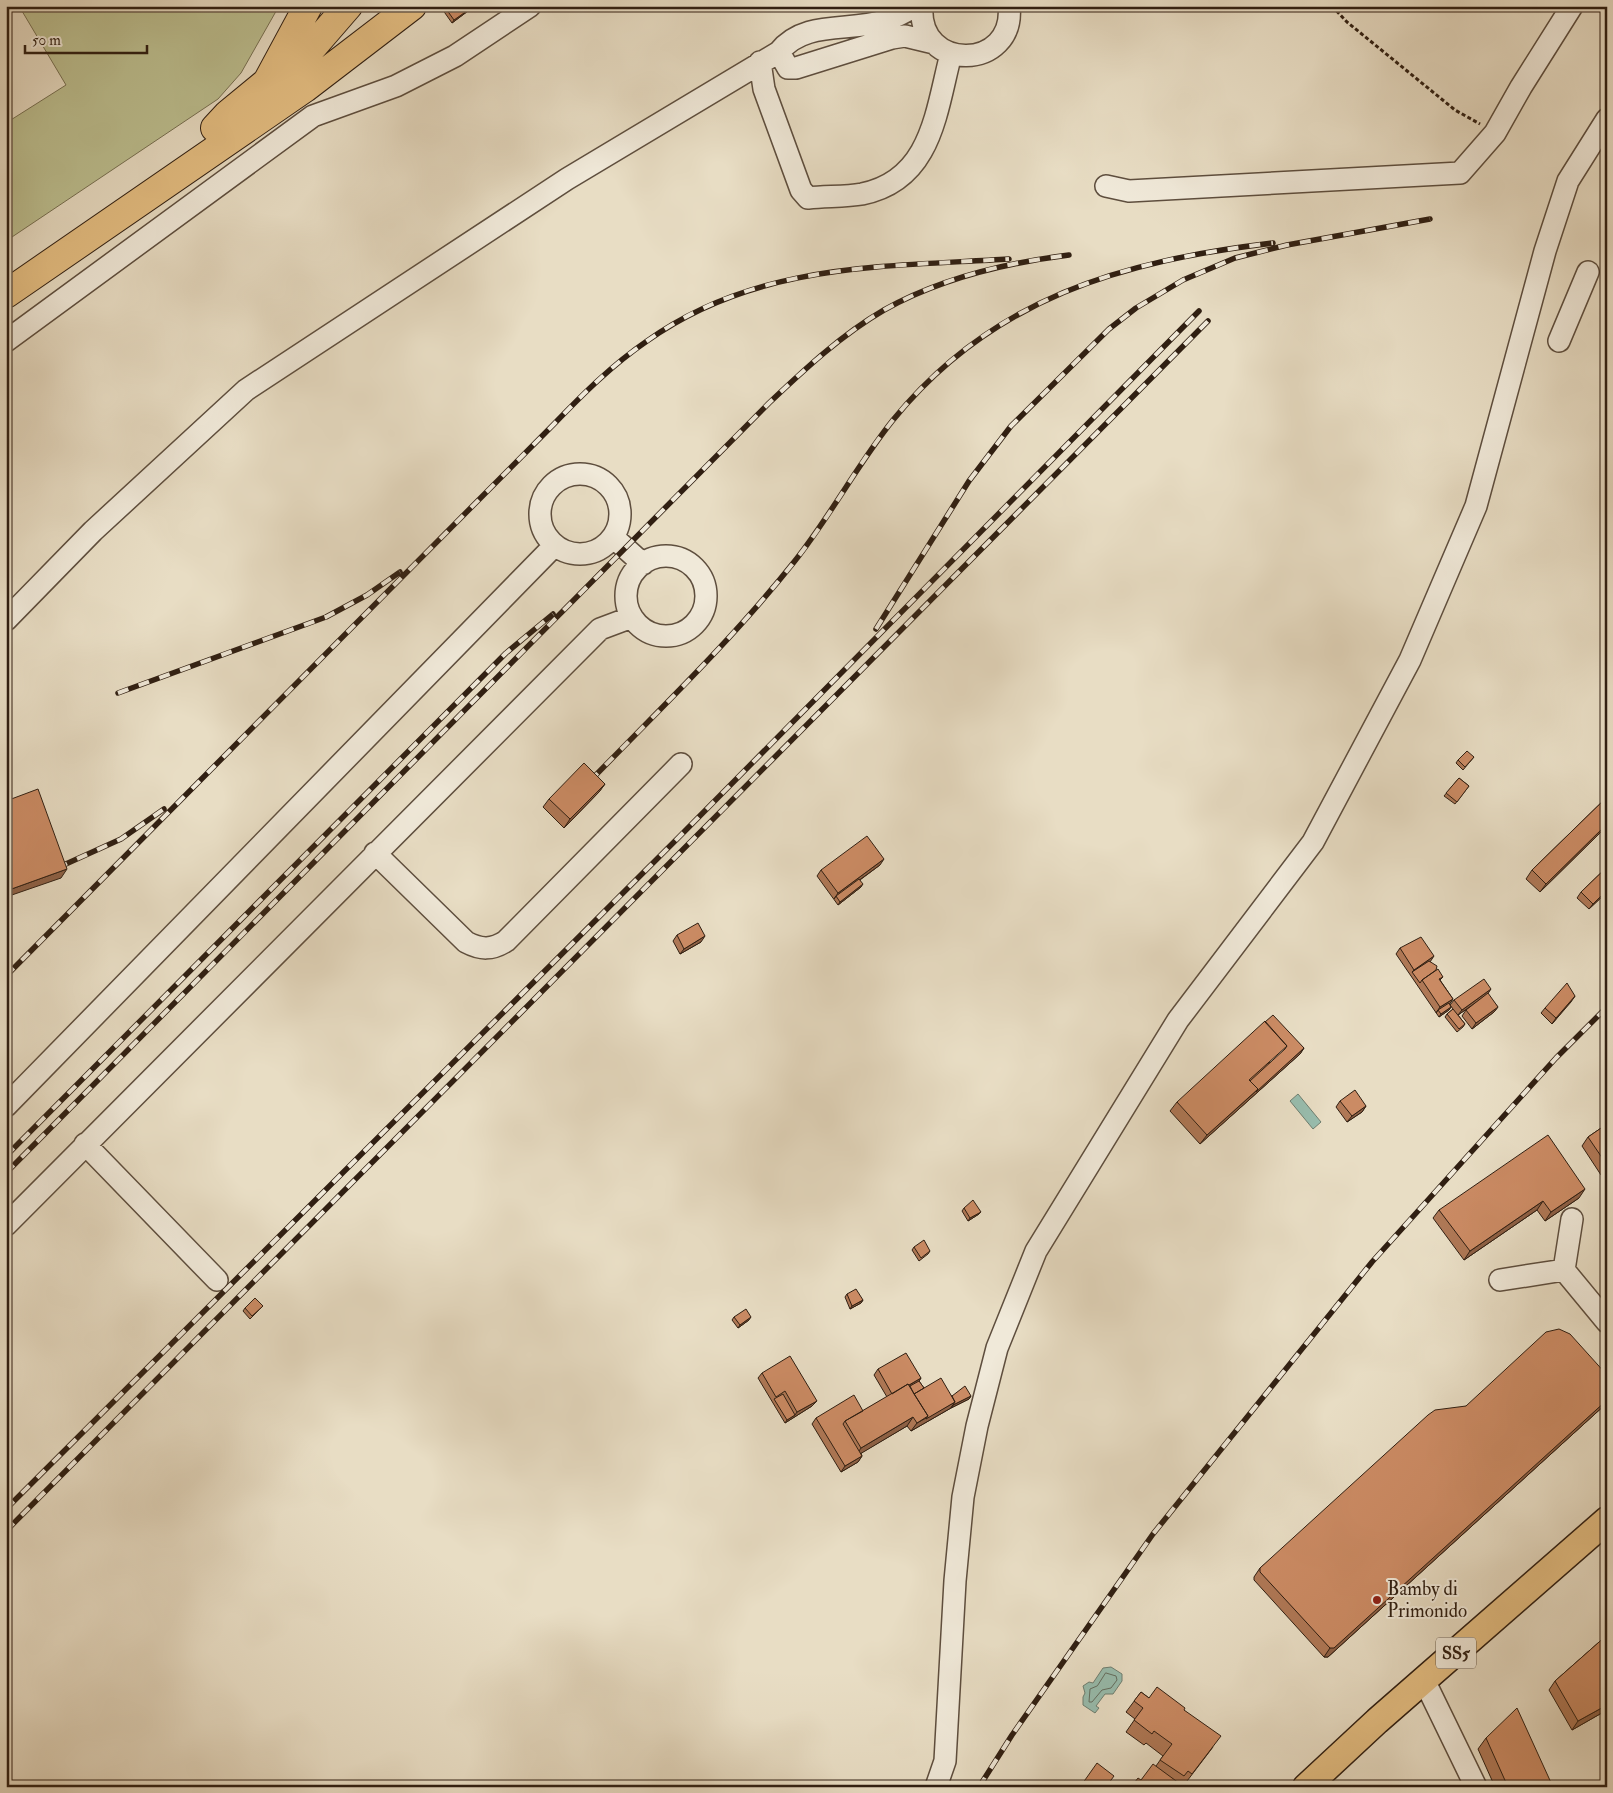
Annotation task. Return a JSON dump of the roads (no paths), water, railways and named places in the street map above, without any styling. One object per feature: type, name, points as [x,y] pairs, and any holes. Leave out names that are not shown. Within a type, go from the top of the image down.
[{"type":"highway","points":[[6,274],[215,128],[228,114],[267,82],[308,6]]},
{"type":"highway","points":[[215,128],[232,121],[270,94],[348,6]]},
{"type":"highway","points":[[6,294],[305,88],[412,6]]},
{"type":"main road","name":"SS5","points":[[1306,1787],[1424,1680],[1607,1520]]},
{"type":"street","points":[[6,341],[312,116],[396,86],[455,56],[530,6]]},
{"type":"street","points":[[6,620],[93,531],[246,390],[567,179],[769,57],[787,41],[810,31],[884,21],[916,6]]},
{"type":"street","points":[[769,57],[764,88],[800,190],[808,198],[862,194],[887,185],[912,168],[924,151],[929,135],[943,48],[923,24],[922,6]]},
{"type":"street","points":[[769,57],[788,68],[796,68],[892,38],[912,36],[964,56],[978,55],[990,49],[1000,40],[1007,28],[1009,6]]},
{"type":"street","points":[[1106,186],[1129,191],[1460,174],[1495,133],[1521,87],[1572,6]]},
{"type":"street","points":[[936,1787],[945,1761],[955,1581],[963,1497],[977,1426],[1001,1340],[1036,1251],[1178,1020],[1313,842],[1410,660],[1476,506],[1545,251],[1568,181],[1607,119]]},
{"type":"street","points":[[1559,341],[1588,272]]},
{"type":"street","points":[[575,474],[588,474],[600,479],[610,487],[618,499],[619,525],[613,537],[604,546],[592,552],[579,554],[566,552],[555,545],[546,534],[541,522],[544,496],[562,478],[575,474]]},
{"type":"street","points":[[613,537],[642,564]]},
{"type":"street","points":[[6,1106],[555,545]]},
{"type":"street","points":[[666,556],[679,558],[690,564],[699,574],[705,585],[706,598],[704,610],[697,622],[688,630],[676,635],[663,636],[645,630],[632,617],[627,606],[626,594],[634,572],[642,564],[654,558],[666,556]]},
{"type":"street","points":[[6,1225],[600,629],[632,617]]},
{"type":"street","points":[[375,853],[466,942],[481,948],[491,949],[506,941],[681,764]]},
{"type":"street","points":[[85,1144],[217,1280]]},
{"type":"street","points":[[1572,1218],[1564,1270],[1607,1322]]},
{"type":"street","points":[[1500,1280],[1564,1270]]},
{"type":"street","points":[[1424,1680],[1476,1787]]},
{"type":"water","points":[[1298,1094],[1321,1122],[1313,1129],[1290,1101]]},
{"type":"water","points":[[1111,1667],[1122,1674],[1122,1681],[1113,1694],[1105,1694],[1096,1706],[1099,1708],[1095,1713],[1083,1705],[1085,1693],[1083,1686],[1089,1682],[1093,1683],[1103,1668]]},
{"type":"railway","points":[[876,629],[969,481],[1011,426],[1109,329],[1136,308],[1183,280],[1235,258],[1287,245],[1430,219]]},
{"type":"railway","points":[[590,781],[746,619],[807,545],[867,455],[893,420],[932,378],[973,343],[1017,315],[1064,293],[1113,275],[1164,261],[1273,243]]},
{"type":"railway","points":[[6,1173],[769,403],[824,353],[853,330],[884,310],[928,289],[997,267],[1069,255]]},
{"type":"railway","points":[[6,976],[576,402],[634,350],[689,315],[732,296],[776,283],[821,274],[867,268],[1009,259]]},
{"type":"railway","points":[[6,1509],[680,836],[1199,311]]},
{"type":"railway","points":[[6,1531],[1208,321]]},
{"type":"railway","points":[[118,693],[326,617],[367,595],[400,572]]},
{"type":"railway","points":[[6,1156],[506,653],[553,614]]},
{"type":"railway","points":[[57,868],[121,839],[164,809]]},
{"type":"railway","points":[[979,1787],[1012,1735],[1153,1534],[1372,1262],[1556,1058],[1607,1007]]},
{"type":"place","name":"Bamby di Primonido","points":[[1377,1600]]}]
